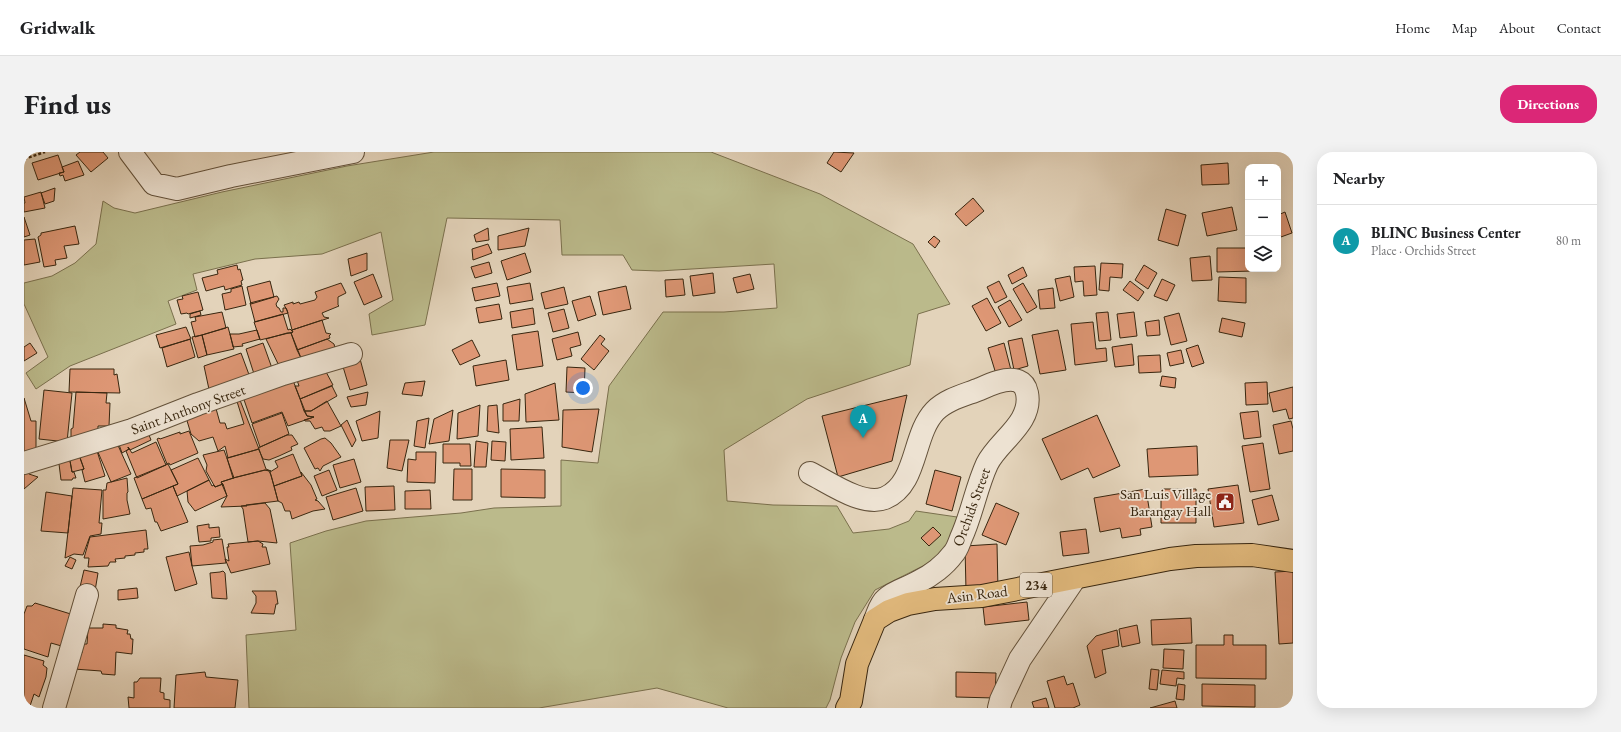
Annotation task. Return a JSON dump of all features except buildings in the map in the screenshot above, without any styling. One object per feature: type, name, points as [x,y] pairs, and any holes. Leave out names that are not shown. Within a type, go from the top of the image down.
[{"type":"main road","name":"Asin Road","points":[[875,620],[889,611],[908,604],[935,598],[982,596],[1170,559],[1196,556],[1252,556],[1293,561]]},
{"type":"main road","points":[[852,706],[857,664],[875,620]]},
{"type":"street","points":[[130,152],[154,184],[177,189],[231,176],[353,152]]},
{"type":"street","name":"Saint Anthony Street","points":[[24,463],[132,430],[198,404],[283,374],[351,354]]},
{"type":"street","name":"Orchids Street","points":[[810,473],[858,498],[870,500],[886,498],[905,480],[910,469],[920,435],[935,411],[957,397],[993,383],[1008,380],[1019,381],[1026,388],[1028,398],[1021,422],[989,461],[980,480],[969,522],[954,554],[938,569],[919,582],[885,599],[875,620]]},
{"type":"street","points":[[1000,708],[1001,700],[1020,659],[1075,578]]},
{"type":"street","points":[[54,708],[87,595]]},
{"type":"path","points":[[24,159],[44,152]]},
{"type":"shaded area","points":[[434,152],[711,152],[820,194],[913,244],[950,304],[918,314],[910,365],[807,399],[724,450],[727,501],[773,505],[837,506],[853,533],[889,529],[909,521],[916,511],[957,517],[953,540],[935,560],[875,590],[855,622],[841,658],[830,700],[826,708],[728,708],[657,688],[539,708],[249,708],[246,635],[296,630],[290,543],[326,531],[366,521],[461,513],[494,508],[561,506],[561,460],[598,463],[609,386],[663,312],[724,312],[777,308],[774,264],[659,271],[632,270],[623,255],[562,255],[560,220],[447,218],[425,325],[372,335],[369,314],[393,300],[381,232],[322,254],[255,259],[193,274],[197,290],[168,301],[176,324],[70,366],[36,389],[26,373],[48,357],[24,304],[24,283],[52,276],[75,263],[96,244],[103,201],[114,208],[135,213],[222,192],[347,166]]},
{"type":"place","name":"BLINC Business Center","points":[[863,438]]},
{"type":"place","name":"San Luis Village Barangay Hall","points":[[1225,502]]}]
